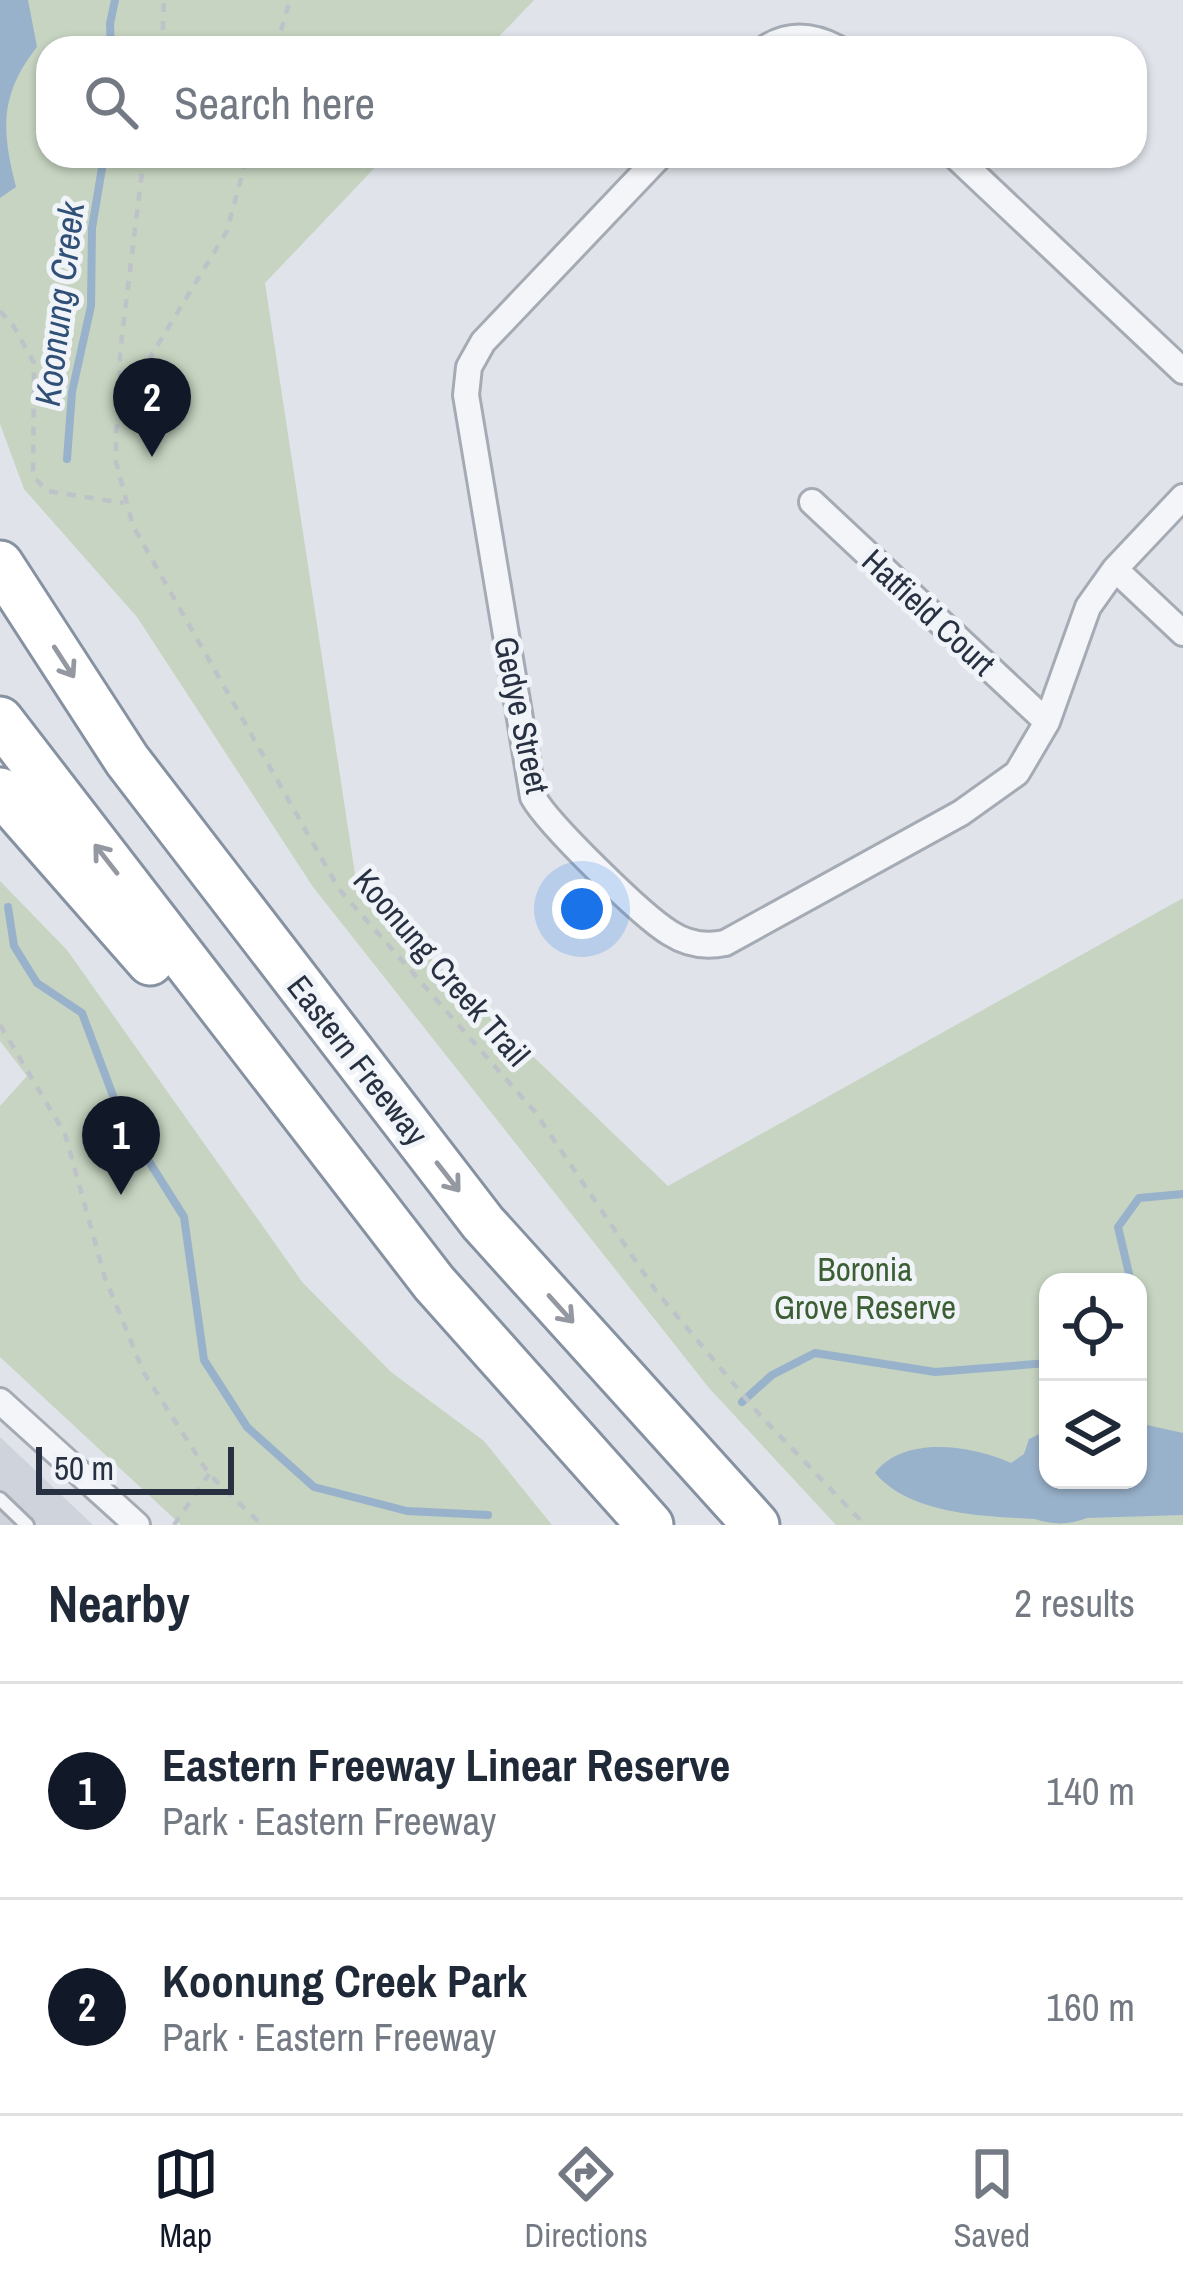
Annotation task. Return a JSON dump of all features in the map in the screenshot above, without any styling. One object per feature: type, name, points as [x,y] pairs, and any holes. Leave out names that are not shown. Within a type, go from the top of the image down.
[{"type":"highway","name":"Eastern Freeway","points":[[0,564],[127,760],[483,1222],[756,1525]]},
{"type":"highway","points":[[0,719],[434,1283]]},
{"type":"highway","points":[[0,791],[650,1525]]},
{"type":"street","name":"Gedye Street","points":[[648,168],[495,327],[474,355],[466,380],[526,771],[537,804],[670,933],[696,944],[717,945],[741,936],[984,799],[1027,762],[1047,722],[1077,631],[1114,569],[1183,496]]},
{"type":"street","points":[[968,168],[1183,371]]},
{"type":"street","name":"Hatfield Court","points":[[812,502],[1047,722]]},
{"type":"street","points":[[1114,569],[1183,633]]},
{"type":"street","points":[[0,1401],[137,1525]]},
{"type":"lane","points":[[0,1499],[27,1525]]},
{"type":"path","points":[[162,36],[164,0]]},
{"type":"path","points":[[280,36],[290,0]]},
{"type":"path","name":"Koonung Creek Trail","points":[[143,168],[120,352],[116,431],[116,461],[133,526],[339,889],[535,1112],[643,1275],[759,1414],[865,1525]]},
{"type":"path","points":[[120,407],[227,231],[244,168]]},
{"type":"path","points":[[0,311],[34,363],[33,476],[47,491],[124,503]]},
{"type":"path","points":[[0,1025],[65,1134],[105,1277],[144,1373],[209,1474],[262,1525]]},
{"type":"path","points":[[174,1525],[209,1474]]},
{"type":"shaded area","points":[[0,1437],[93,1525],[0,1525]]},
{"type":"green space","name":"Boronia Grove Reserve","points":[[0,0],[534,0],[500,36],[36,36],[36,168],[375,168],[265,283],[357,887],[668,1186],[1183,898],[1183,1525],[836,1525],[709,1388],[313,887],[137,617],[24,489],[0,424]]},
{"type":"green space","points":[[0,881],[67,950],[303,1283],[391,1372],[484,1441],[552,1525],[181,1525],[0,1357],[0,1106],[27,1076],[0,1041]]},
{"type":"water","points":[[0,0],[28,0],[36,48],[10,97],[6,130],[16,187],[0,198]]},
{"type":"water","points":[[1147,1425],[1183,1433],[1183,1515],[1061,1523],[949,1511],[908,1497],[875,1473],[887,1461],[920,1448],[958,1448],[1011,1463],[1024,1454],[1029,1439],[1039,1434],[1039,1489],[1147,1489]]},
{"type":"waterway","name":"Koonung Creek","points":[[110,36],[115,0]]},
{"type":"waterway","name":"Koonung Creek","points":[[67,459],[72,392],[91,306],[92,228],[102,168]]},
{"type":"waterway","name":"Koonung Creek","points":[[8,907],[14,946],[37,983],[82,1013],[121,1117],[184,1217],[204,1360],[247,1427],[314,1487],[407,1511],[488,1515]]},
{"type":"waterway","name":"Koonung Creek","points":[[1129,1273],[1118,1227],[1139,1198],[1183,1194]]},
{"type":"waterway","name":"Koonung Creek","points":[[742,1402],[772,1375],[815,1353],[935,1372],[1039,1364]]},
{"type":"place","name":"Koonung Creek Park","points":[[152,457]]},
{"type":"place","name":"Eastern Freeway Linear Reserve","points":[[121,1195]]}]
